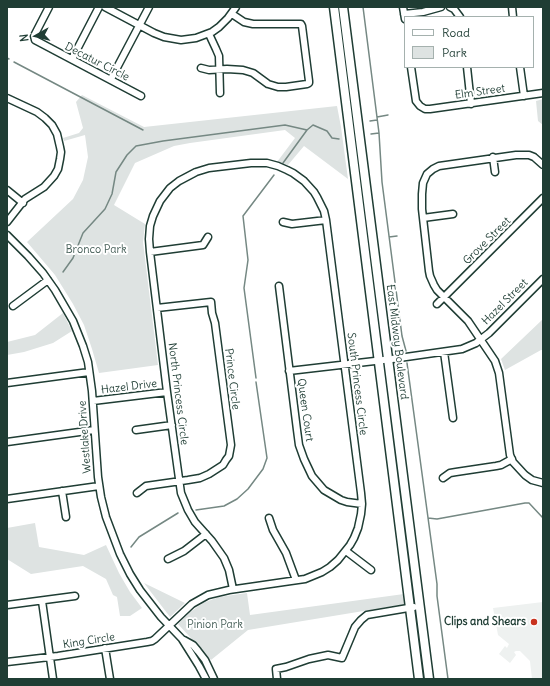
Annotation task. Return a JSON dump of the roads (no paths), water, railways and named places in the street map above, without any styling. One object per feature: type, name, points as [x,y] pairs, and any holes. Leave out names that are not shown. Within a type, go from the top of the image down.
[{"type":"main road","name":"East Midway Boulevard","points":[[334,7],[428,679]]},
{"type":"main road","name":"East Midway Boulevard","points":[[343,7],[419,679]]},
{"type":"street","name":"Decatur Circle","points":[[49,7],[34,36],[36,41],[141,96]]},
{"type":"street","points":[[72,59],[99,7]]},
{"type":"street","points":[[105,7],[154,33],[173,39],[189,39],[209,34],[219,27],[232,14],[236,7]]},
{"type":"street","points":[[111,80],[149,7]]},
{"type":"street","points":[[404,7],[405,16],[441,7]]},
{"type":"street","points":[[452,7],[459,16]]},
{"type":"street","points":[[201,68],[209,70],[243,70],[253,73],[268,84],[278,87],[307,84],[309,81],[301,24],[253,24],[244,22],[232,14]]},
{"type":"street","points":[[209,34],[218,53],[220,93]]},
{"type":"street","name":"Elm Street","points":[[411,68],[416,101],[419,109],[471,104],[543,93]]},
{"type":"street","points":[[466,68],[471,104]]},
{"type":"street","points":[[520,68],[524,96]]},
{"type":"street","points":[[7,98],[37,112],[45,118],[55,130],[59,138],[60,147],[58,169],[54,176],[44,187],[31,195],[7,222]]},
{"type":"street","points":[[543,165],[537,159],[529,155],[516,155],[493,157],[439,166],[429,172],[424,179],[422,194],[423,218],[430,276],[437,290],[468,321],[497,366],[512,460],[528,478],[543,483]]},
{"type":"street","points":[[493,157],[495,172]]},
{"type":"street","name":"South Princess Circle","points":[[162,198],[170,188],[196,172],[208,168],[251,163],[267,163],[293,173],[304,181],[317,197],[324,210],[326,220],[362,504],[358,528],[354,538],[346,551],[330,567],[305,579],[233,589],[201,598],[192,604],[169,626]]},
{"type":"street","points":[[7,190],[23,203]]},
{"type":"street","points":[[157,192],[162,198]]},
{"type":"street","name":"North Princess Circle","points":[[162,198],[153,216],[150,226],[149,239],[179,482],[181,493],[195,522],[212,541],[224,558],[229,570],[233,589]]},
{"type":"street","name":"Grove Street","points":[[437,304],[543,198]]},
{"type":"street","points":[[423,218],[453,214]]},
{"type":"street","points":[[283,222],[292,224],[326,220]]},
{"type":"street","name":"Westlake Drive","points":[[7,235],[28,256],[48,280],[63,302],[78,331],[89,372],[93,401],[99,486],[106,517],[120,554],[140,590],[153,608],[182,639],[206,679]]},
{"type":"street","points":[[150,252],[203,245],[208,237]]},
{"type":"street","name":"Hazel Street","points":[[289,371],[462,349],[489,333],[543,279]]},
{"type":"street","points":[[13,306],[48,280]]},
{"type":"street","name":"Queen Court","points":[[279,286],[299,445],[308,469],[319,486],[330,494],[347,502],[362,504]]},
{"type":"street","name":"Prince Circle","points":[[157,308],[211,302],[227,415],[230,445],[229,456],[222,465],[209,474],[196,479],[179,482]]},
{"type":"street","points":[[444,352],[452,418]]},
{"type":"street","points":[[7,383],[89,372]]},
{"type":"street","name":"Hazel Drive","points":[[93,401],[167,392]]},
{"type":"street","points":[[136,430],[172,425]]},
{"type":"street","points":[[7,442],[94,430]]},
{"type":"street","points":[[443,478],[450,473],[501,465],[512,460]]},
{"type":"street","points":[[137,493],[146,486],[179,482]]},
{"type":"street","points":[[7,499],[99,486]]},
{"type":"street","points":[[62,491],[66,517]]},
{"type":"street","points":[[268,518],[292,566],[296,580]]},
{"type":"street","points":[[168,559],[184,551],[206,534]]},
{"type":"street","points":[[346,551],[371,570]]},
{"type":"street","points":[[7,605],[76,596]]},
{"type":"street","points":[[42,601],[53,679]]},
{"type":"street","points":[[277,679],[276,669],[328,655],[342,658],[355,628],[367,615],[419,606]]},
{"type":"street","name":"King Circle","points":[[7,662],[152,641],[169,626]]},
{"type":"street","name":"Westlake Drive","points":[[182,639],[193,645],[198,651],[205,660],[214,679]]},
{"type":"street","points":[[105,648],[110,679]]},
{"type":"waterway","points":[[363,7],[379,133],[382,182],[402,336],[406,351]]},
{"type":"waterway","points":[[14,62],[143,130]]},
{"type":"waterway","points":[[377,117],[388,115]]},
{"type":"waterway","points":[[370,121],[377,120]]},
{"type":"waterway","points":[[63,272],[73,258],[83,233],[105,209],[112,194],[116,172],[127,155],[136,146],[285,125],[307,130]]},
{"type":"waterway","points":[[283,163],[307,130],[313,125],[327,131],[332,138],[339,139]]},
{"type":"waterway","points":[[371,134],[379,133]]},
{"type":"waterway","points":[[256,378],[244,288],[248,260],[243,216],[274,175]]},
{"type":"waterway","points":[[389,237],[397,236]]},
{"type":"waterway","points":[[407,363],[437,584],[437,596],[448,679]]},
{"type":"waterway","points":[[196,510],[224,506],[237,499],[248,489],[263,469],[267,458],[256,382]]},
{"type":"waterway","points":[[428,518],[437,519],[525,503],[529,503],[543,518]]},
{"type":"waterway","points":[[131,547],[139,537],[178,513]]},
{"type":"place","name":"Clips and Shears","points":[[534,622]]},
{"type":"park label","name":"Bronco Park","points":[[96,250]]},
{"type":"park label","name":"Pinion Park","points":[[215,625]]}]
